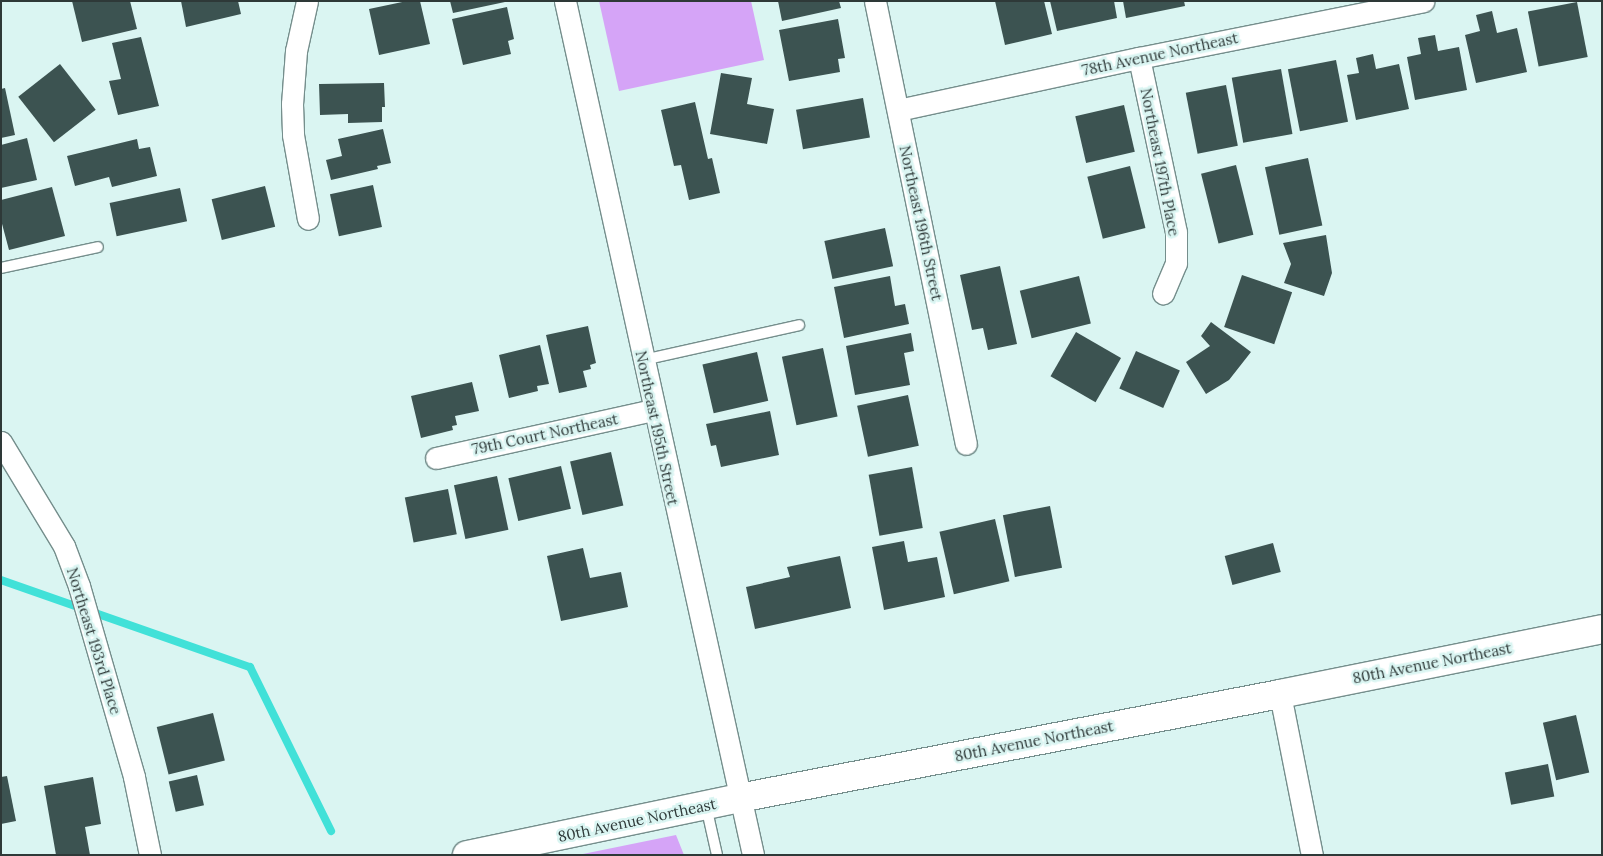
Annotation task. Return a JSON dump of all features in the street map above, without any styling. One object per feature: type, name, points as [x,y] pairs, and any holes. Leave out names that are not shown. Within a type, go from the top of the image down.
[{"type":"main road","name":"80th Avenue Northeast","points":[[467,855],[739,798],[1280,694],[1602,629]]},
{"type":"street","points":[[307,1],[296,51],[292,104],[293,135],[308,219]]},
{"type":"street","name":"Northeast 195th Street","points":[[565,1],[653,410],[753,855]]},
{"type":"street","name":"Northeast 196th Street","points":[[875,1],[966,444]]},
{"type":"street","name":"78th Avenue Northeast","points":[[898,110],[1139,58],[1423,1]]},
{"type":"street","name":"Northeast 197th Place","points":[[1139,58],[1176,232],[1176,262],[1163,293]]},
{"type":"street","name":"79th Court Northeast","points":[[436,458],[653,410]]},
{"type":"street","name":"Northeast 193rd Place","points":[[1,442],[64,546],[79,586],[134,776],[150,855]]},
{"type":"street","points":[[1280,694],[1312,855]]},
{"type":"lane","points":[[1,268],[98,248]]},
{"type":"lane","points":[[642,360],[799,324]]},
{"type":"lane","points":[[706,805],[717,855]]},
{"type":"shaded area","points":[[599,1],[751,1],[764,60],[619,91]]},
{"type":"shaded area","points":[[676,835],[684,855],[578,855]]},
{"type":"building","points":[[72,1],[130,1],[137,29],[82,42]]},
{"type":"building","points":[[181,1],[238,1],[241,14],[186,27]]},
{"type":"building","points":[[407,1],[420,1],[430,44],[379,55],[369,9]]},
{"type":"building","points":[[450,1],[505,1],[505,2],[453,13]]},
{"type":"building","points":[[778,1],[839,1],[841,8],[782,21]]},
{"type":"building","points":[[995,1],[1044,1],[1052,34],[1005,45]]},
{"type":"building","points":[[1050,1],[1114,1],[1117,18],[1057,31]]},
{"type":"building","points":[[1123,1],[1184,1],[1185,6],[1126,18]]},
{"type":"building","points":[[1577,2],[1588,57],[1539,67],[1528,12]]},
{"type":"building","points":[[507,7],[514,39],[508,41],[511,54],[463,65],[452,19]]},
{"type":"building","points":[[1492,11],[1497,33],[1517,28],[1527,72],[1476,83],[1465,35],[1480,31],[1476,15]]},
{"type":"building","points":[[838,19],[845,58],[838,59],[840,72],[789,81],[779,30]]},
{"type":"building","points":[[1435,35],[1438,51],[1459,47],[1467,90],[1415,100],[1407,57],[1421,54],[1418,38]]},
{"type":"building","points":[[141,37],[159,106],[118,115],[109,81],[121,79],[112,43]]},
{"type":"building","points":[[1373,54],[1376,69],[1399,64],[1409,109],[1356,120],[1347,75],[1359,73],[1356,58]]},
{"type":"building","points":[[1336,60],[1348,122],[1300,131],[1288,69]]},
{"type":"building","points":[[60,64],[96,110],[54,142],[18,97]]},
{"type":"building","points":[[1281,69],[1292,134],[1243,143],[1232,78]]},
{"type":"building","points":[[721,73],[752,78],[747,104],[774,109],[767,144],[710,134]]},
{"type":"building","points":[[384,83],[385,107],[382,107],[382,122],[348,123],[348,114],[320,115],[319,84]]},
{"type":"building","points":[[1226,85],[1238,146],[1198,154],[1186,93]]},
{"type":"building","points":[[5,88],[15,135],[1,138],[1,89]]},
{"type":"building","points":[[863,98],[870,137],[803,149],[796,110]]},
{"type":"building","points":[[695,102],[708,159],[712,158],[720,193],[689,200],[681,165],[674,166],[661,110]]},
{"type":"building","points":[[1124,105],[1135,152],[1086,163],[1075,116]]},
{"type":"building","points":[[383,129],[391,163],[377,166],[378,169],[331,180],[326,160],[342,156],[338,139]]},
{"type":"building","points":[[27,138],[37,180],[1,188],[1,145]]},
{"type":"building","points":[[137,139],[139,149],[150,147],[157,176],[112,187],[109,177],[75,186],[67,156]]},
{"type":"building","points":[[1308,158],[1322,225],[1279,235],[1265,167]]},
{"type":"building","points":[[1236,165],[1253,235],[1218,244],[1201,174]]},
{"type":"building","points":[[1130,166],[1145,228],[1103,239],[1087,177]]},
{"type":"building","points":[[373,185],[382,227],[339,236],[330,194]]},
{"type":"building","points":[[265,186],[275,227],[222,240],[212,199]]},
{"type":"building","points":[[52,187],[65,236],[9,250],[1,220],[1,200]]},
{"type":"building","points":[[180,188],[187,221],[117,236],[110,203]]},
{"type":"building","points":[[885,228],[893,266],[832,279],[824,241]]},
{"type":"building","points":[[1326,235],[1332,273],[1324,296],[1284,283],[1291,264],[1283,243]]},
{"type":"building","points":[[1000,266],[1017,344],[988,350],[983,328],[972,330],[960,275]]},
{"type":"building","points":[[1242,275],[1292,292],[1274,344],[1224,327]]},
{"type":"building","points":[[890,276],[895,306],[905,304],[909,324],[844,338],[834,287]]},
{"type":"building","points":[[1079,276],[1091,324],[1032,338],[1020,291]]},
{"type":"building","points":[[1211,322],[1251,352],[1229,380],[1206,394],[1186,362],[1210,346],[1201,336]]},
{"type":"building","points":[[588,326],[596,363],[590,365],[591,369],[583,371],[587,387],[559,393],[546,335]]},
{"type":"building","points":[[1076,332],[1121,358],[1096,402],[1050,376]]},
{"type":"building","points":[[911,333],[914,351],[904,353],[910,385],[855,395],[846,346]]},
{"type":"building","points":[[540,345],[549,384],[537,386],[538,391],[509,398],[499,355]]},
{"type":"building","points":[[823,348],[838,416],[796,425],[782,357]]},
{"type":"building","points":[[1136,351],[1180,371],[1163,408],[1119,388]]},
{"type":"building","points":[[757,352],[768,401],[714,413],[702,365]]},
{"type":"building","points":[[472,382],[479,411],[455,416],[457,425],[452,426],[453,430],[421,438],[411,396]]},
{"type":"building","points":[[908,395],[919,446],[868,457],[857,406]]},
{"type":"building","points":[[770,411],[779,455],[721,467],[716,445],[711,446],[706,424]]},
{"type":"building","points":[[611,452],[623,506],[582,515],[570,461]]},
{"type":"building","points":[[561,466],[571,509],[518,521],[508,478]]},
{"type":"building","points":[[912,467],[923,528],[879,536],[869,475]]},
{"type":"building","points":[[497,476],[508,530],[465,539],[454,485]]},
{"type":"building","points":[[448,489],[457,534],[414,543],[405,497]]},
{"type":"building","points":[[1050,506],[1062,568],[1015,577],[1003,515]]},
{"type":"building","points":[[995,519],[1009,581],[954,594],[939,532]]},
{"type":"building","points":[[904,541],[908,562],[937,557],[945,597],[884,610],[872,547]]},
{"type":"building","points":[[1273,543],[1281,572],[1232,585],[1225,556]]},
{"type":"building","points":[[583,548],[590,578],[621,572],[628,607],[561,621],[547,556]]},
{"type":"building","points":[[840,556],[851,608],[755,629],[746,587],[790,577],[787,567]]},
{"type":"building","points":[[213,713],[225,761],[169,775],[157,727]]},
{"type":"building","points":[[1576,715],[1589,772],[1556,780],[1543,723]]},
{"type":"building","points":[[1548,764],[1554,796],[1511,805],[1505,772]]},
{"type":"building","points":[[197,775],[204,805],[176,812],[169,782]]},
{"type":"building","points":[[7,776],[16,821],[1,824],[1,777]]},
{"type":"building","points":[[93,777],[101,824],[85,827],[90,855],[56,855],[44,786]]},
{"type":"waterway","points":[[1,580],[250,667],[331,831]]}]
